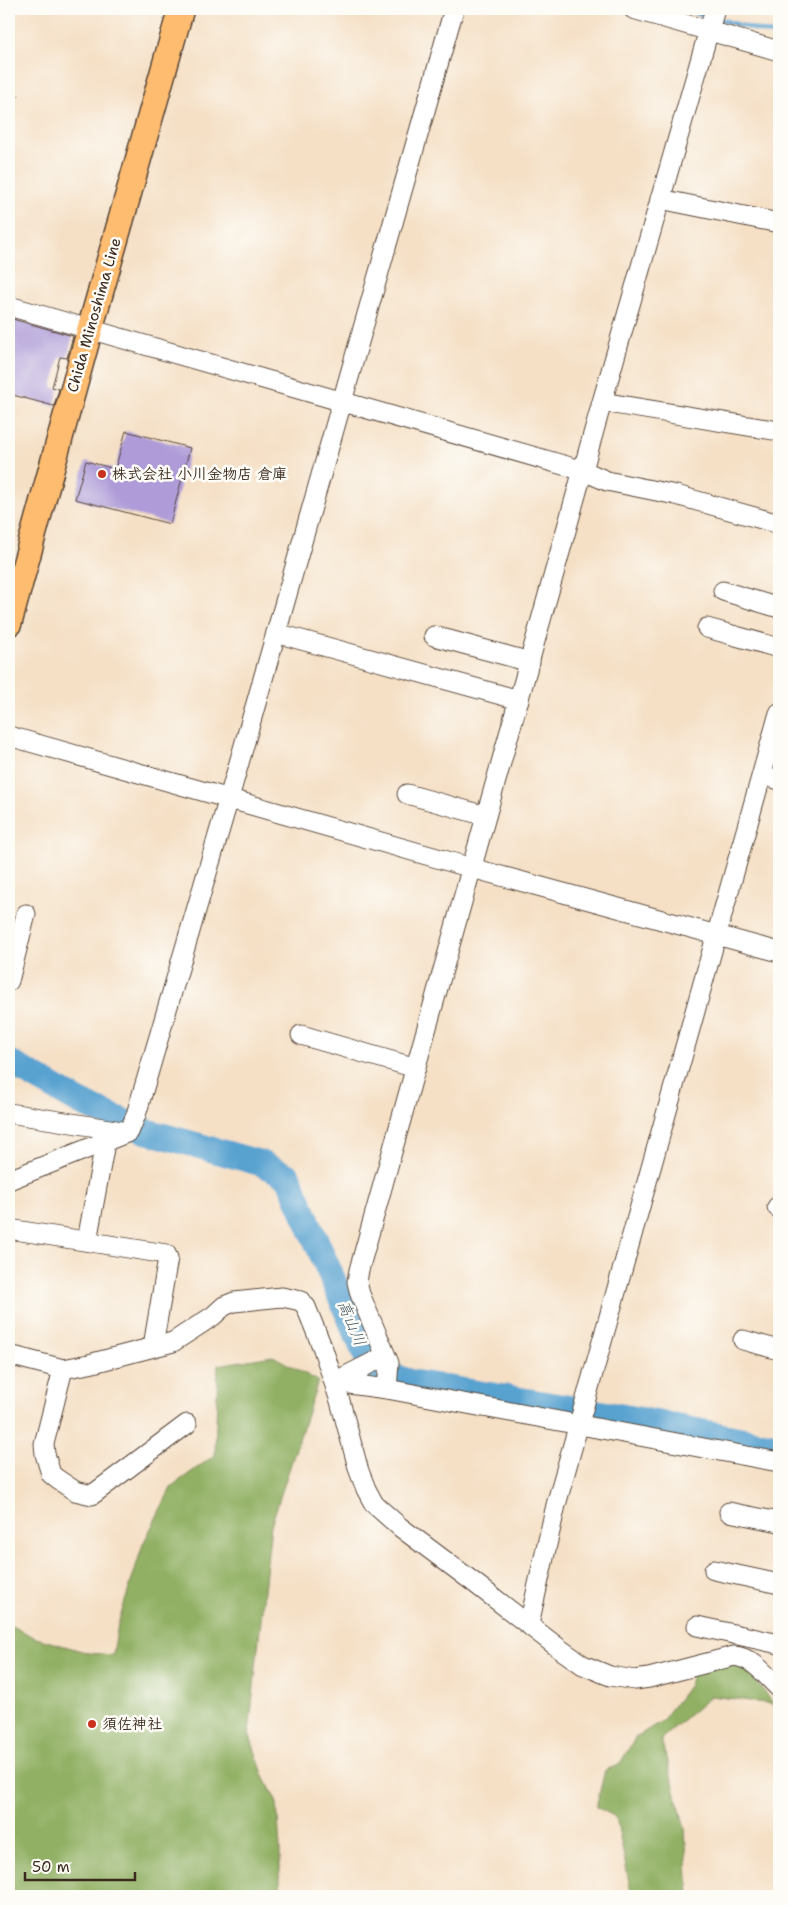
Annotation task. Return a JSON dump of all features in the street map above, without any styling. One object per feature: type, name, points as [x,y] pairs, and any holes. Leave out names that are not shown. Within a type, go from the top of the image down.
[{"type":"main road","name":"Chida Minoshima Line","points":[[9,623],[90,329],[182,9]]},
{"type":"street","points":[[9,1180],[106,1136],[129,1132],[136,1116],[229,798],[454,9]]},
{"type":"street","points":[[633,9],[779,51]]},
{"type":"street","points":[[388,1389],[390,1368],[357,1282],[602,402],[715,9]]},
{"type":"street","points":[[660,199],[779,223]]},
{"type":"street","points":[[9,306],[584,470],[607,481],[676,495],[779,524]]},
{"type":"street","points":[[602,402],[779,431]]},
{"type":"street","points":[[723,591],[779,608]]},
{"type":"street","points":[[707,628],[779,648]]},
{"type":"street","points":[[276,633],[519,700]]},
{"type":"street","points":[[434,636],[530,662]]},
{"type":"street","points":[[529,1624],[546,1545],[716,934],[770,778],[779,713]]},
{"type":"street","points":[[9,736],[472,868],[779,952]]},
{"type":"street","points":[[407,794],[486,816]]},
{"type":"street","points":[[9,975],[26,914]]},
{"type":"street","points":[[301,1035],[416,1068]]},
{"type":"street","points":[[9,1113],[106,1136]]},
{"type":"street","points":[[87,1241],[106,1136]]},
{"type":"street","points":[[9,1230],[166,1254],[168,1258],[153,1346]]},
{"type":"street","points":[[9,1355],[63,1369],[89,1364],[153,1346],[164,1346],[213,1316],[224,1306],[234,1302],[268,1298],[294,1298],[301,1301],[306,1307],[323,1349],[359,1471],[374,1504],[400,1528],[560,1649],[583,1664],[621,1679],[635,1680],[666,1675],[734,1656],[744,1657],[779,1686]]},
{"type":"street","points":[[742,1340],[779,1350]]},
{"type":"street","points":[[334,1382],[385,1356]]},
{"type":"street","points":[[63,1369],[44,1444],[47,1464],[51,1474],[75,1491],[92,1495],[187,1424]]},
{"type":"street","points":[[334,1382],[388,1389],[779,1462]]},
{"type":"street","points":[[729,1512],[779,1522]]},
{"type":"street","points":[[714,1570],[779,1584]]},
{"type":"street","points":[[696,1626],[779,1644]]},
{"type":"path","points":[[9,93],[19,96]]},
{"type":"green space","points":[[273,1356],[318,1381],[271,1525],[249,1733],[263,1774],[277,1803],[280,1848],[280,1896],[9,1896],[9,1625],[36,1638],[89,1653],[113,1655],[118,1624],[143,1544],[172,1486],[215,1455],[218,1365]]},
{"type":"green space","points":[[698,1653],[744,1665],[774,1704],[711,1696],[661,1739],[685,1828],[689,1896],[624,1896],[631,1892],[616,1817],[596,1807],[605,1770],[619,1765],[636,1737],[662,1721],[689,1685]]},
{"type":"building","points":[[9,318],[73,336],[67,358],[60,357],[52,387],[59,389],[54,406],[9,394]]},
{"type":"building","points":[[126,431],[190,448],[170,524],[75,499],[86,461],[115,469]]},
{"type":"waterway","points":[[681,9],[708,16]]},
{"type":"waterway","points":[[718,19],[779,36]]},
{"type":"waterway","name":"高山川","points":[[9,1062],[81,1103],[146,1131],[260,1163],[288,1176],[366,1356],[381,1372],[410,1382],[625,1417],[779,1447]]},
{"type":"place","name":"株式会社 小川金物店 倉庫","points":[[102,474]]},
{"type":"place","name":"須佐神社","points":[[92,1724]]}]
